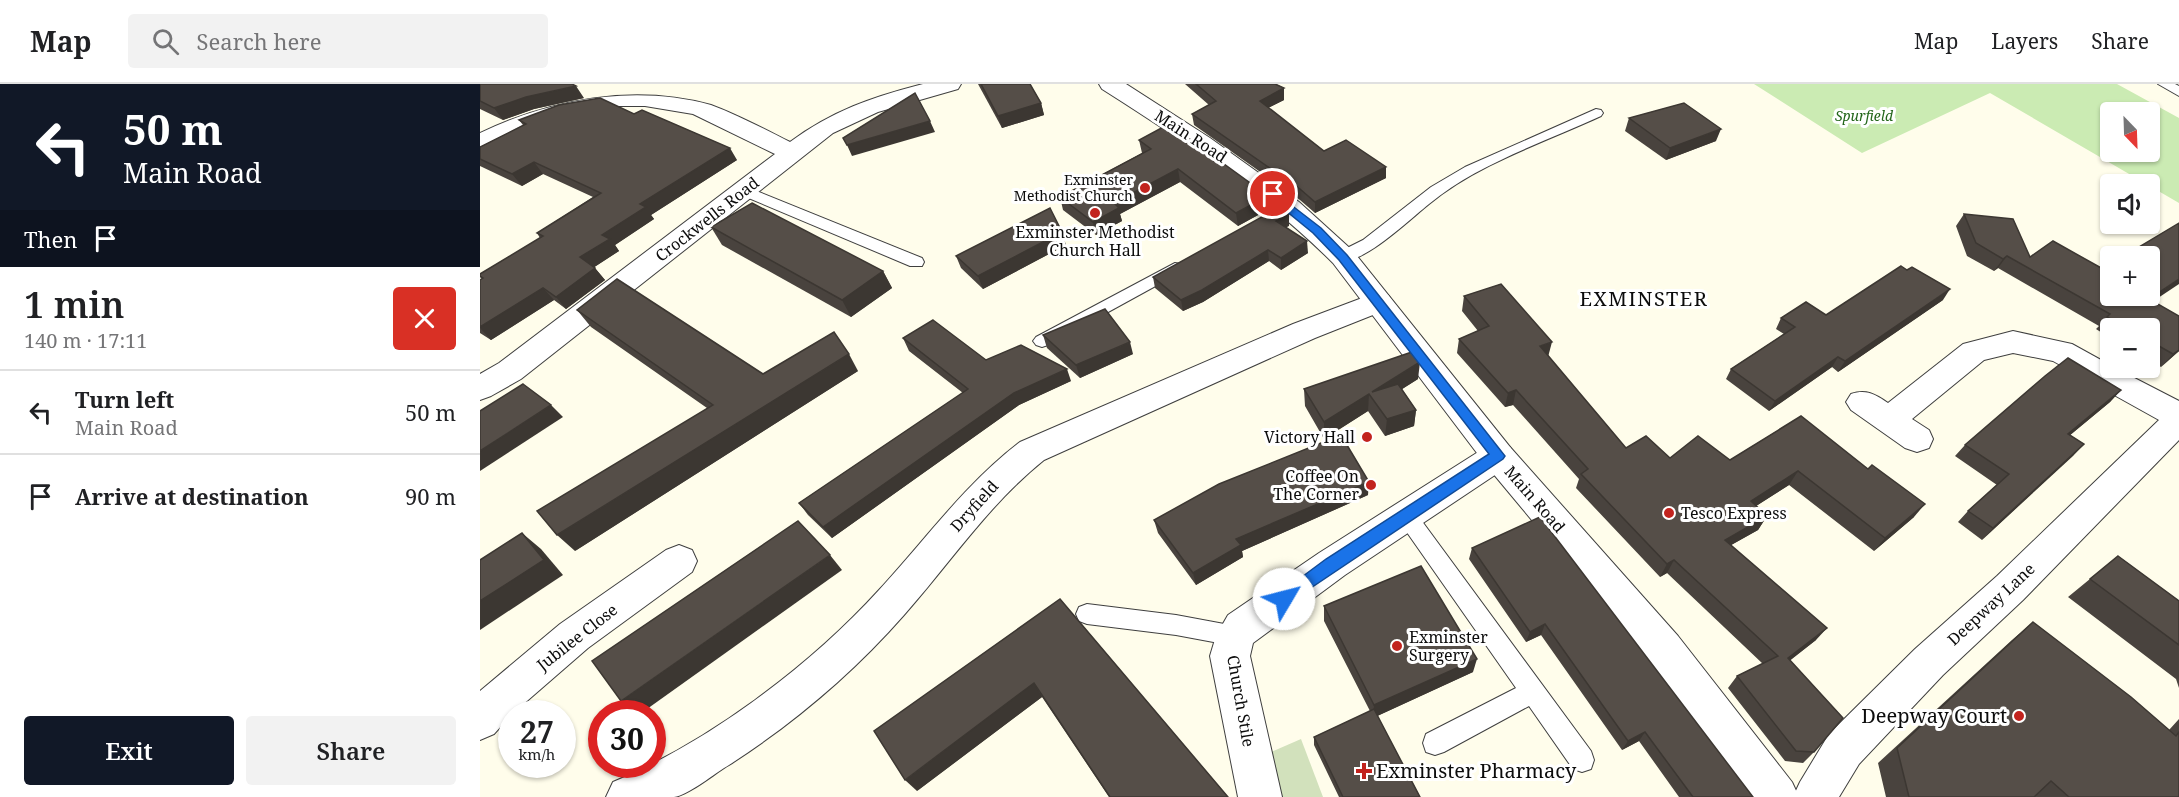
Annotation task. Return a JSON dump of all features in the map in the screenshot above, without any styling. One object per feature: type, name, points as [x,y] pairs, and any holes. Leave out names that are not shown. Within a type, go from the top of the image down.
[{"type":"street","name":"Crockwells Road","points":[[480,388],[510,371],[824,128],[848,115],[879,103],[950,84]]},
{"type":"street","name":"Main Road","points":[[1110,84],[1229,160],[1278,211],[1343,257],[1498,456],[1664,649],[1777,797]]},
{"type":"street","points":[[480,142],[517,123],[571,105],[657,90],[793,153]]},
{"type":"street","name":"Dryfield","points":[[628,797],[649,789],[711,753],[752,726],[817,675],[858,639],[971,507],[1009,468],[1032,451],[1304,331],[1378,302]]},
{"type":"street","points":[[1890,420],[1974,352],[2013,342],[2061,352],[2179,418]]},
{"type":"street","points":[[1862,402],[1917,439]]},
{"type":"street","name":"Deepway Lane","points":[[1815,797],[1821,791],[1844,749],[1867,725],[1929,662],[2010,588],[2179,418]]},
{"type":"street","name":"Church Stile","points":[[1260,797],[1230,656],[1235,636],[1242,627],[1332,564],[1498,456]]},
{"type":"street","name":"Jubilee Close","points":[[480,720],[487,711],[574,636],[679,561]]},
{"type":"lane","points":[[2165,84],[2179,92]]},
{"type":"lane","points":[[1343,257],[1369,244],[1436,190],[1470,170],[1596,112]]},
{"type":"lane","points":[[744,190],[916,262]]},
{"type":"lane","points":[[1041,341],[1192,259]]},
{"type":"lane","points":[[1406,515],[1582,760]]},
{"type":"lane","points":[[1087,614],[1176,625],[1235,636]]},
{"type":"lane","points":[[1435,743],[1532,692]]},
{"type":"green space","name":"Spurfield","points":[[1754,84],[2117,84],[2150,102],[2100,102],[2100,157],[1990,93],[1862,153]]},
{"type":"green space","name":"Spurfield","points":[[2160,108],[2179,118],[2179,203],[2160,192],[2160,174],[2129,174],[2109,162],[2160,162]]},
{"type":"green space","points":[[1301,739],[1323,797],[1275,797],[1269,753]]},
{"type":"building","points":[[480,84],[572,84],[576,86],[526,97],[494,108],[480,101]]},
{"type":"building","points":[[981,84],[1030,84],[1041,103],[998,116]]},
{"type":"building","points":[[1196,84],[1275,84],[1284,88],[1260,101],[1324,151],[1346,140],[1386,167],[1315,202],[1300,189],[1192,114],[1216,101]]},
{"type":"building","points":[[915,93],[930,121],[847,145],[843,138]]},
{"type":"building","points":[[600,98],[634,114],[642,110],[730,148],[640,204],[646,207],[602,235],[610,239],[580,257],[595,268],[556,297],[543,288],[480,327],[480,280],[483,278],[480,274],[543,236],[537,233],[601,193],[534,162],[512,174],[480,159],[480,147],[526,124],[519,120],[559,105]]},
{"type":"building","points":[[1684,103],[1721,129],[1670,148],[1629,118]]},
{"type":"building","points":[[1169,124],[1268,196],[1236,213],[1178,169],[1114,203],[1119,208],[1093,222],[1060,197],[1151,149],[1139,140]]},
{"type":"building","points":[[752,203],[883,271],[842,300],[711,227]]},
{"type":"building","points":[[1280,207],[1289,214],[1276,221],[1307,241],[1281,258],[1268,250],[1181,300],[1153,277]]},
{"type":"building","points":[[1050,208],[1062,232],[978,276],[956,256]]},
{"type":"building","points":[[1964,214],[2013,219],[2030,257],[2053,241],[2100,267],[2100,306],[2160,305],[2179,316],[2179,350],[2173,354],[2160,347],[2160,318],[2109,318],[2107,317],[2110,314],[2007,256],[2003,259],[1976,243]]},
{"type":"building","points":[[2179,223],[2179,279],[2160,292],[2160,246],[2141,246]]},
{"type":"building","points":[[1901,266],[1907,270],[1912,267],[1950,289],[1845,361],[1838,357],[1775,401],[1731,369],[1795,327],[1781,318],[1806,302],[1826,315]]},
{"type":"building","points":[[617,279],[763,374],[834,332],[849,354],[557,535],[537,511],[713,405],[577,310]]},
{"type":"building","points":[[1501,284],[1552,342],[1540,346],[1626,448],[1646,436],[1670,458],[1698,436],[1730,460],[1801,416],[1868,469],[1872,465],[1925,504],[1885,538],[1798,471],[1751,501],[1767,516],[1725,540],[1827,628],[1788,658],[1843,718],[1814,752],[1796,751],[1737,676],[1778,656],[1674,560],[1667,564],[1581,474],[1588,469],[1516,390],[1508,393],[1459,339],[1489,326],[1464,296]]},
{"type":"building","points":[[1105,309],[1130,342],[1076,365],[1043,335]]},
{"type":"building","points":[[933,320],[986,360],[1021,345],[1067,369],[1014,393],[823,527],[799,503],[968,389],[903,338]]},
{"type":"building","points":[[1412,352],[1420,362],[1372,392],[1398,384],[1416,410],[1387,419],[1369,394],[1324,422],[1304,389]]},
{"type":"building","points":[[2068,358],[2121,390],[2068,434],[2084,444],[1993,528],[1968,511],[2009,474],[1965,445]]},
{"type":"building","points":[[523,384],[551,405],[480,451],[480,411]]},
{"type":"building","points":[[1341,435],[1369,482],[1236,539],[1241,545],[1193,573],[1154,520],[1219,484]]},
{"type":"building","points":[[1540,517],[1753,797],[1693,797],[1645,732],[1628,741],[1545,624],[1530,632],[1472,548]]},
{"type":"building","points":[[798,521],[830,555],[622,700],[592,661]]},
{"type":"building","points":[[522,533],[544,560],[480,601],[480,560]]},
{"type":"building","points":[[2118,556],[2179,601],[2179,645],[2090,579]]},
{"type":"building","name":"Exminster Surgery","points":[[1421,566],[1477,659],[1374,705],[1324,606]]},
{"type":"building","points":[[1060,599],[1228,797],[1110,797],[1034,683],[905,780],[874,731]]},
{"type":"building","name":"Deepway Court","points":[[2033,622],[2131,697],[2176,736],[2179,732],[2179,797],[2069,797],[2051,781],[2034,797],[1909,797],[1897,748]]},
{"type":"building","name":"Exminster Pharmacy","points":[[1374,709],[1420,797],[1343,797],[1314,737]]},
{"type":"place","name":"Exminster Methodist Church","points":[[1145,188]]},
{"type":"place","name":"Exminster Methodist Church Hall","points":[[1095,213]]},
{"type":"place","name":"Victory Hall","points":[[1367,437]]},
{"type":"place","name":"Coffee On The Corner","points":[[1371,485]]},
{"type":"place","name":"Tesco Express","points":[[1669,513]]},
{"type":"place","name":"Exminster Surgery","points":[[1397,646]]},
{"type":"place","name":"Deepway Court","points":[[2019,716]]},
{"type":"place","name":"Exminster Pharmacy","points":[[1364,771]]},
{"type":"district","name":"EXMINSTER","points":[[1644,299]]},
{"type":"route","points":[[1273,194],[1317,230],[1343,257],[1498,456],[1332,564],[1284,599]]}]
